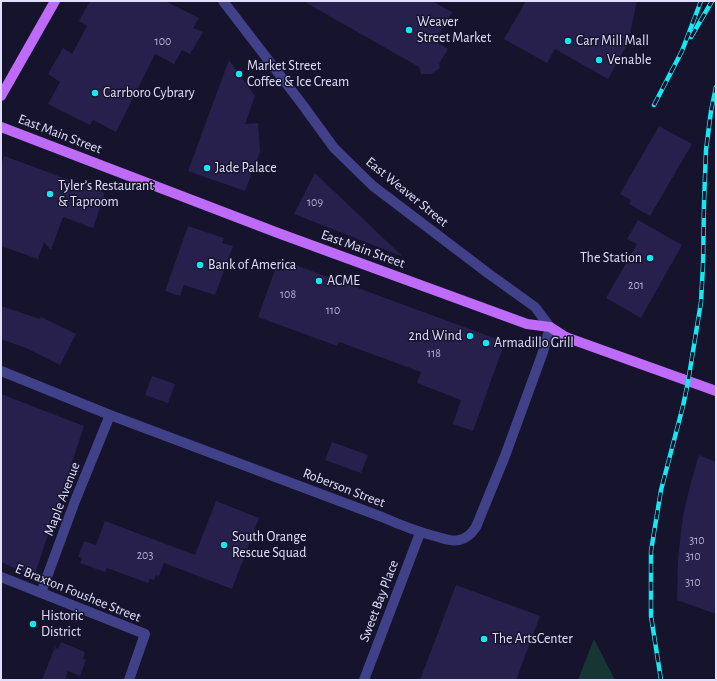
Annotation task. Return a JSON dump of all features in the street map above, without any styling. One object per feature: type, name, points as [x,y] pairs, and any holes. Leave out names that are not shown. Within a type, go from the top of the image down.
[{"type":"main road","points":[[1,96],[55,1]]},
{"type":"main road","name":"East Main Street","points":[[1,127],[278,233],[527,324],[550,327],[571,339],[716,391]]},
{"type":"street","name":"East Weaver Street","points":[[223,1],[334,148],[373,186],[488,274],[534,307],[550,327]]},
{"type":"street","name":"Roberson Street","points":[[1,371],[110,415],[382,517],[420,533],[452,541],[460,540],[468,536],[476,527],[505,456],[543,352],[550,327]]},
{"type":"street","name":"Maple Avenue","points":[[41,593],[75,501],[110,415]]},
{"type":"street","name":"Sweet Bay Place","points":[[364,680],[420,533]]},
{"type":"street","name":"E Braxton Foushee Street","points":[[1,577],[145,634],[129,680]]},
{"type":"green space","points":[[594,639],[615,680],[578,680]]},
{"type":"building","points":[[90,1],[165,1],[199,18],[193,28],[203,32],[190,54],[182,50],[174,64],[155,54],[116,132],[93,120],[90,125],[48,104],[60,82],[48,74],[63,48],[72,54],[87,26],[79,21]]},
{"type":"building","name":"Weaver Street Market","points":[[303,1],[432,1],[452,12],[435,41],[448,49],[439,64],[440,68],[431,74],[421,74],[419,67]]},
{"type":"building","name":"Carr Mill Mall","points":[[526,1],[637,1],[628,43],[608,79],[555,49],[547,63],[504,39]]},
{"type":"building","points":[[229,60],[255,96],[245,124],[258,123],[260,152],[245,191],[188,171]]},
{"type":"building","points":[[659,126],[692,144],[650,216],[629,204],[631,200],[620,194]]},
{"type":"building","points":[[4,156],[105,193],[93,228],[63,217],[51,250],[44,242],[38,259],[1,246],[1,165]]},
{"type":"building","points":[[315,173],[401,255],[401,256],[294,214]]},
{"type":"building","points":[[638,220],[682,245],[641,318],[606,298],[637,244],[627,239]]},
{"type":"building","name":"Bank of America","points":[[188,226],[224,238],[222,243],[233,246],[215,295],[184,285],[180,296],[165,291]]},
{"type":"building","points":[[279,259],[505,342],[473,431],[453,424],[461,400],[417,383],[421,372],[339,342],[337,346],[258,317]]},
{"type":"building","points":[[1,306],[40,319],[41,317],[76,334],[60,365],[26,348],[1,339]]},
{"type":"building","points":[[152,376],[175,384],[168,403],[145,395]]},
{"type":"building","points":[[1,394],[84,426],[34,577],[1,562]]},
{"type":"building","points":[[332,442],[368,455],[361,473],[325,460]]},
{"type":"building","points":[[699,455],[716,462],[716,614],[677,600],[678,558],[683,515]]},
{"type":"building","points":[[216,501],[259,518],[232,589],[164,563],[159,576],[156,575],[154,580],[150,579],[148,583],[107,568],[105,572],[80,563],[82,558],[78,557],[84,541],[96,545],[105,521],[195,555]]},
{"type":"building","name":"The ArtsCenter","points":[[456,585],[540,616],[516,680],[420,680]]},
{"type":"building","points":[[61,642],[85,652],[83,659],[86,660],[80,676],[68,671],[65,680],[42,680],[55,647],[58,649]]},
{"type":"railway","points":[[654,105],[682,51],[701,1]]},
{"type":"railway","points":[[691,37],[712,1]]},
{"type":"railway","points":[[661,680],[651,616],[651,551],[661,490],[688,382],[701,302],[706,150],[716,87]]},
{"type":"place","name":"Weaver Street Market","points":[[409,30]]},
{"type":"place","name":"Carr Mill Mall","points":[[568,41]]},
{"type":"place","name":"Venable","points":[[599,60]]},
{"type":"place","name":"Market Street Coffee & Ice Cream","points":[[239,74]]},
{"type":"place","name":"Carrboro Cybrary","points":[[95,93]]},
{"type":"place","name":"Jade Palace","points":[[207,168]]},
{"type":"place","name":"Tyler’s Restaurant & Taproom","points":[[50,194]]},
{"type":"place","name":"The Station","points":[[650,258]]},
{"type":"place","name":"Bank of America","points":[[200,265]]},
{"type":"place","name":"ACME","points":[[319,281]]},
{"type":"place","name":"2nd Wind","points":[[470,336]]},
{"type":"place","name":"Armadillo Grill","points":[[486,343]]},
{"type":"place","name":"South Orange Rescue Squad","points":[[224,545]]},
{"type":"place","name":"Historic District","points":[[33,624]]},
{"type":"place","name":"The ArtsCenter","points":[[484,639]]}]
